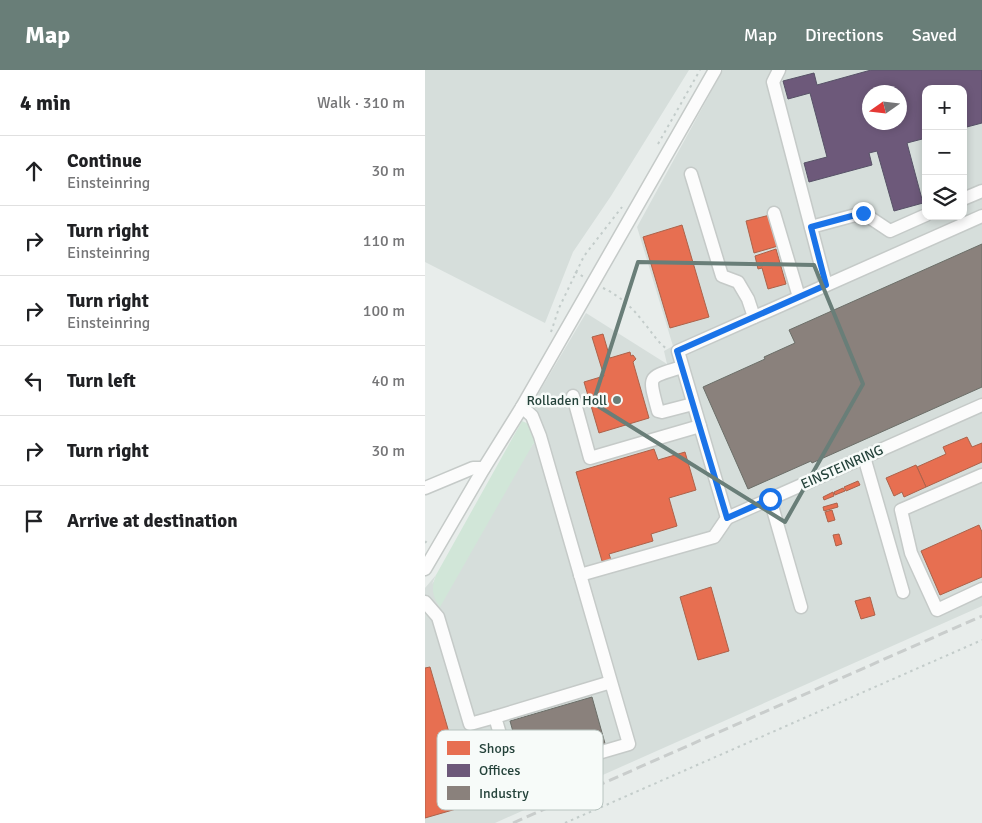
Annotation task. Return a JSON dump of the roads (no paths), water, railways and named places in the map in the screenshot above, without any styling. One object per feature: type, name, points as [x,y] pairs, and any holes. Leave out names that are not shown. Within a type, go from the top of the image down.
[{"type":"street","points":[[425,570],[522,407],[715,70]]},
{"type":"street","points":[[779,70],[773,82],[826,285]]},
{"type":"street","points":[[691,174],[722,276],[738,282],[748,298],[754,317]]},
{"type":"street","points":[[967,197],[982,191]]},
{"type":"street","points":[[774,213],[799,297]]},
{"type":"street","points":[[811,227],[863,213],[890,231],[922,217]]},
{"type":"street","points":[[580,575],[714,537],[727,518],[677,351],[982,216]]},
{"type":"street","points":[[682,367],[655,376],[652,380],[651,386],[657,411],[662,412],[693,404]]},
{"type":"street","points":[[573,396],[590,458],[700,426]]},
{"type":"street","name":"EINSTEINRING","points":[[727,518],[982,405]]},
{"type":"street","points":[[522,407],[532,416],[539,436],[629,744],[603,752]]},
{"type":"street","points":[[864,457],[903,592]]},
{"type":"street","points":[[425,488],[473,468],[484,468]]},
{"type":"street","points":[[982,475],[901,510],[911,553],[937,610],[982,590]]},
{"type":"street","points":[[770,499],[801,607]]},
{"type":"street","points":[[425,602],[439,617],[470,724],[611,682]]},
{"type":"street","points":[[495,716],[499,730]]},
{"type":"railway","points":[[603,783],[982,616]]},
{"type":"railway","points":[[513,823],[542,810]]},
{"type":"place","name":"Rolladen Holl","points":[[617,400]]}]
